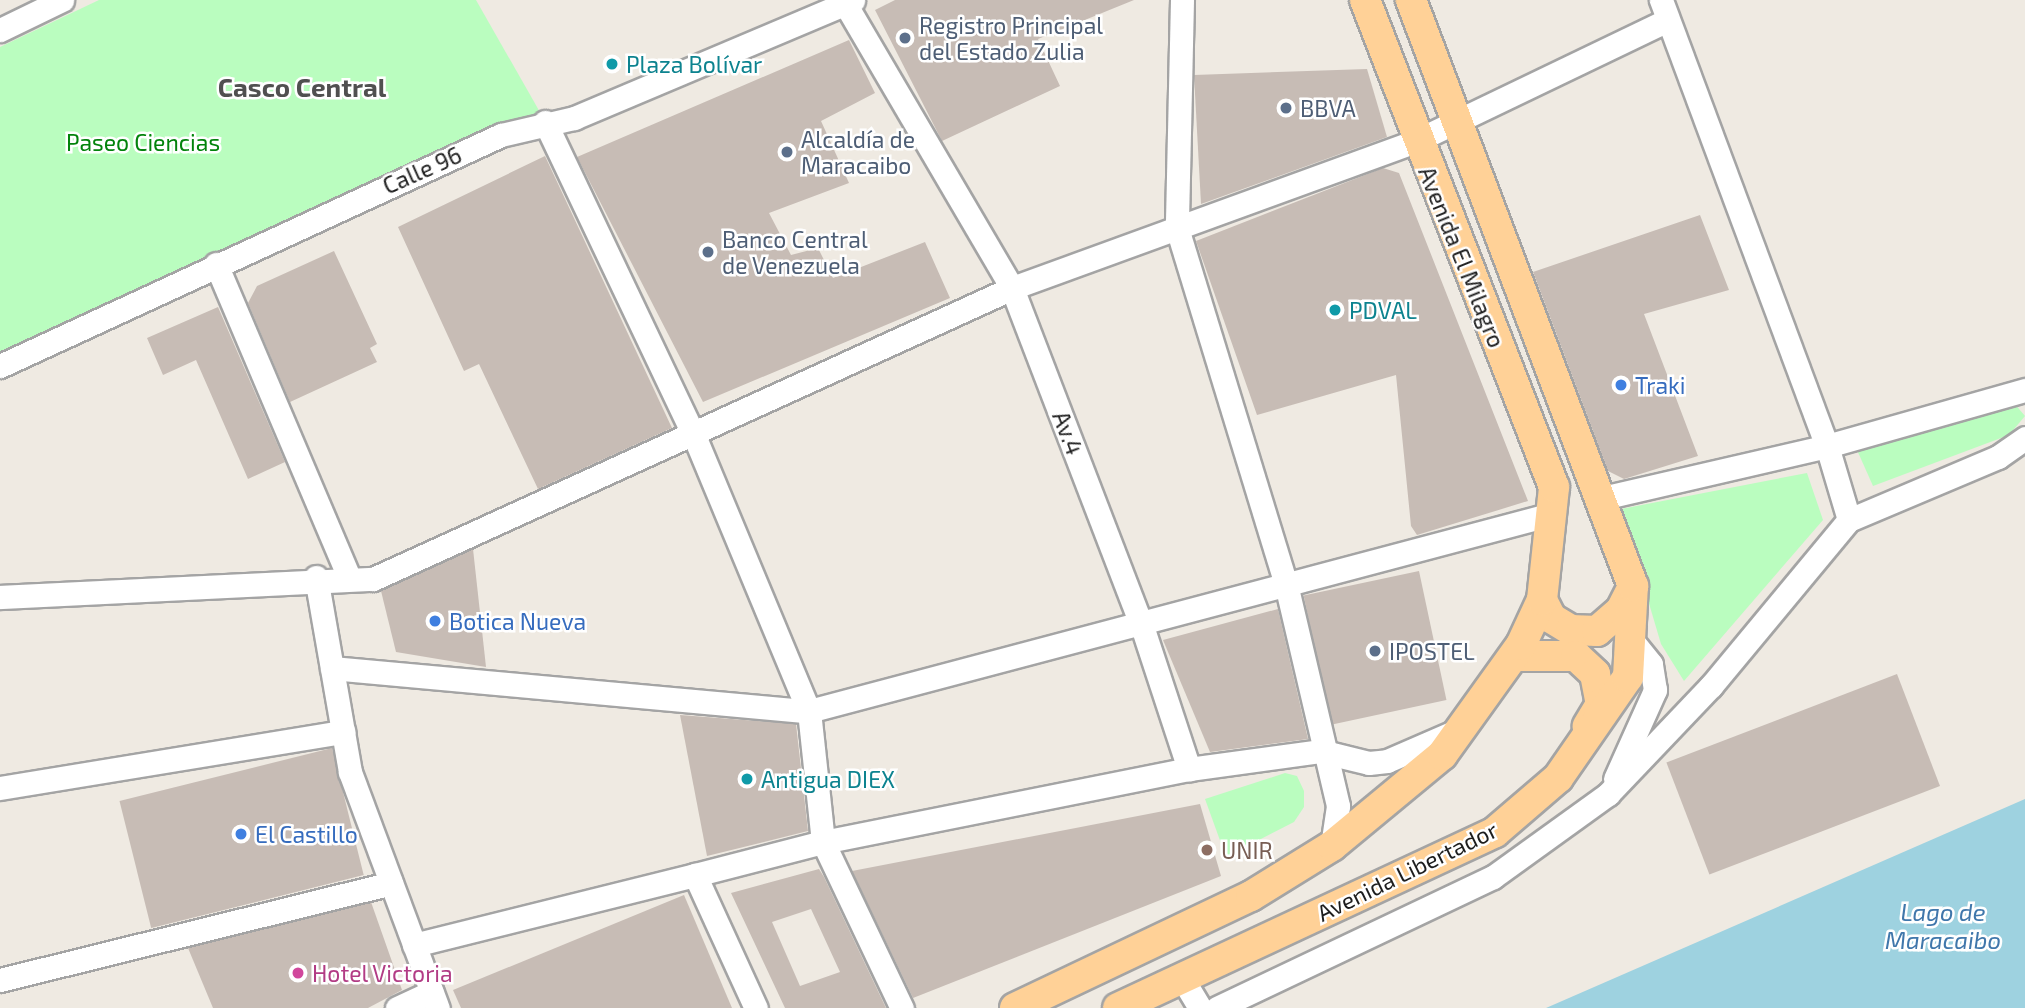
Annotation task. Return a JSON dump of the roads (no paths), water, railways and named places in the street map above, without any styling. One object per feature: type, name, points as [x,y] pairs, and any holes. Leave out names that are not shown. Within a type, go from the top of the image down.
[{"type":"main road","name":"Avenida El Milagro","points":[[1365,0],[1416,141],[1553,487],[1552,514]]},
{"type":"main road","name":"Avenida El Milagro","points":[[1411,0],[1454,125],[1598,499]]},
{"type":"main road","name":"Avenida Libertador","points":[[1118,1008],[1495,832],[1558,778],[1613,707],[1628,677],[1634,643],[1633,586],[1598,499]]},
{"type":"main road","points":[[1014,1008],[1251,896],[1332,846],[1442,755],[1514,656],[1542,600],[1552,514]]},
{"type":"main road","points":[[1542,600],[1551,618],[1571,630],[1597,631],[1621,610],[1633,586]]},
{"type":"main road","points":[[1514,656],[1576,656],[1595,674],[1601,704],[1558,778]]},
{"type":"street","points":[[0,30],[62,0]]},
{"type":"street","points":[[1182,0],[1177,228],[1286,584],[1320,751],[1338,806],[1332,846]]},
{"type":"street","name":"Calle 96","points":[[0,366],[216,264],[501,135],[545,122],[574,118],[847,1]]},
{"type":"street","name":"Av.4","points":[[847,1],[1012,288],[1142,626],[1189,769]]},
{"type":"street","points":[[0,597],[316,577],[373,579],[1012,288],[1454,125],[1664,10],[1827,446],[1849,520]]},
{"type":"street","points":[[545,122],[693,433],[808,711],[823,842],[902,1008]]},
{"type":"street","points":[[216,264],[349,578]]},
{"type":"street","points":[[1598,499],[1827,446],[2025,390]]},
{"type":"street","points":[[1217,1008],[1493,877],[1608,794],[1711,686],[1849,520],[1998,457],[2025,438]]},
{"type":"street","points":[[332,668],[808,711],[1142,626],[1286,584],[1552,514]]},
{"type":"street","points":[[316,577],[351,772],[434,1000],[397,1008]]},
{"type":"street","points":[[1608,794],[1655,690],[1651,664],[1634,643]]},
{"type":"street","points":[[414,945],[823,842],[1189,769],[1320,751],[1368,764],[1387,761],[1461,729]]},
{"type":"street","points":[[0,788],[343,732]]},
{"type":"street","points":[[695,875],[756,1008]]},
{"type":"street","points":[[0,980],[391,883]]},
{"type":"street","points":[[1182,978],[1199,1008]]},
{"type":"water","name":"Lago de Maracaibo","points":[[2025,799],[2025,1008],[1546,1008]]},
{"type":"place","name":"Registro Principal del Estado Zulia","points":[[905,38]]},
{"type":"place","name":"Plaza Bolívar","points":[[612,64]]},
{"type":"place","name":"BBVA","points":[[1286,108]]},
{"type":"place","name":"Alcaldía de Maracaibo","points":[[787,152]]},
{"type":"place","name":"Banco Central de Venezuela","points":[[708,252]]},
{"type":"place","name":"PDVAL","points":[[1335,310]]},
{"type":"place","name":"Traki","points":[[1621,385]]},
{"type":"place","name":"Botica Nueva","points":[[435,621]]},
{"type":"place","name":"IPOSTEL","points":[[1375,651]]},
{"type":"place","name":"Antigua DIEX","points":[[747,779]]},
{"type":"place","name":"El Castillo","points":[[241,834]]},
{"type":"place","name":"UNIR","points":[[1207,850]]},
{"type":"place","name":"Hotel Victoria","points":[[298,973]]},
{"type":"district","name":"Casco Central","points":[[302,87]]},
{"type":"park label","name":"Paseo Ciencias","points":[[143,142]]}]
